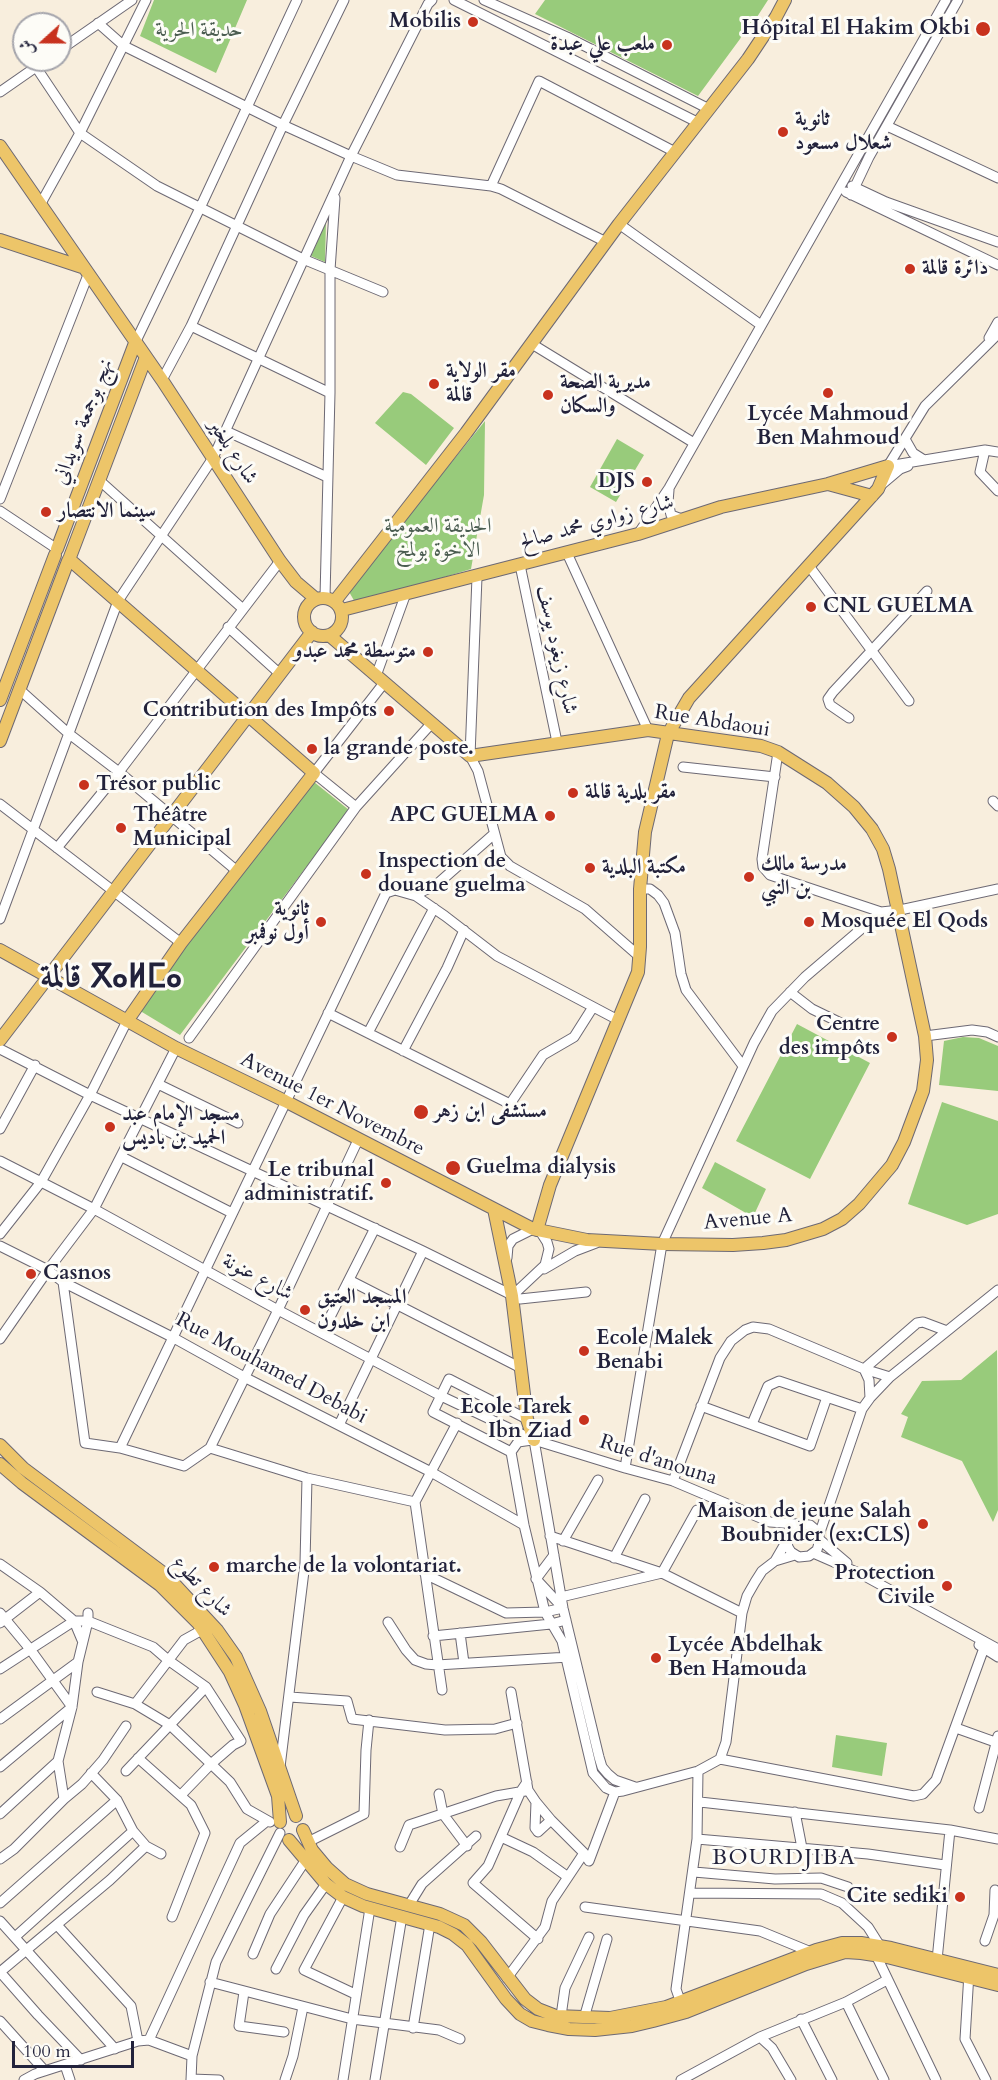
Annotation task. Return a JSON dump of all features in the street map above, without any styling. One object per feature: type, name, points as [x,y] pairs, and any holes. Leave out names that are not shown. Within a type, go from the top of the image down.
[{"type":"main road","points":[[329,602],[342,623],[334,633],[328,635],[320,636],[312,633],[304,620],[306,609],[329,602],[466,433],[619,224],[764,36],[785,0]]},
{"type":"main road","name":"شارع بلخير","points":[[0,146],[162,380],[296,582],[306,609]]},
{"type":"main road","points":[[0,240],[85,271]]},
{"type":"main road","name":"نهج بوجمعة سويداني","points":[[0,700],[2,686],[56,552],[135,343]]},
{"type":"main road","name":"نهج بوجمعة سويداني","points":[[0,741],[146,357]]},
{"type":"main road","points":[[124,371],[131,369],[137,379],[154,377],[162,380]]},
{"type":"main road","points":[[537,1230],[550,1185],[638,972],[640,889],[645,832],[668,734],[688,698],[872,496],[881,485],[881,479],[888,466]]},
{"type":"main road","name":"شارع زواوي محمد صالح","points":[[329,602],[405,596],[638,534],[721,507],[828,484],[888,466]]},
{"type":"main road","points":[[855,513],[858,474]]},
{"type":"main road","points":[[828,484],[872,496]]},
{"type":"main road","points":[[56,552],[58,561],[69,559],[314,773],[181,943],[127,1021]]},
{"type":"main road","name":"شارع بلخير","points":[[296,582],[329,602]]},
{"type":"main road","points":[[0,1040],[312,633]]},
{"type":"main road","points":[[328,635],[470,756]]},
{"type":"main road","name":"Rue Abdaoui","points":[[470,756],[648,730],[761,746],[778,752],[827,783],[854,807],[872,829],[886,859],[900,910]]},
{"type":"main road","name":"Avenue A","points":[[537,1230],[561,1236],[602,1240],[733,1245],[763,1243],[806,1235],[842,1219],[878,1184],[904,1142],[923,1091],[927,1060],[925,1036],[900,910]]},
{"type":"main road","name":"Avenue 1er Novembre","points":[[0,950],[177,1048],[537,1230]]},
{"type":"main road","points":[[494,1209],[507,1264],[527,1419],[534,1440]]},
{"type":"main road","name":"شارع تطوع","points":[[0,1445],[23,1468],[166,1575],[196,1605],[236,1657],[260,1711],[296,1816],[302,1822],[308,1842],[327,1868],[345,1884],[406,1911]]},
{"type":"main road","points":[[0,1464],[22,1483],[160,1585],[202,1630],[230,1672],[245,1705],[278,1796],[279,1828],[326,1884],[343,1897],[370,1908],[440,1914],[464,1925],[481,1942],[525,1999],[538,2009],[561,2016],[610,2018],[666,2007],[683,2007],[812,1952],[842,1943],[937,1960],[998,1985]]},
{"type":"main road","points":[[279,1828],[288,1815],[296,1816]]},
{"type":"main road","points":[[279,1828],[299,1836],[303,1830]]},
{"type":"main road","points":[[406,1911],[453,1934],[467,1945],[506,1999],[520,2014],[532,2021],[569,2029],[595,2030],[632,2026],[844,1952],[876,1949],[969,1973],[998,1975]]},
{"type":"street","points":[[72,41],[132,0]]},
{"type":"street","points":[[40,205],[80,133],[146,0]]},
{"type":"street","points":[[135,343],[297,0]]},
{"type":"street","points":[[162,380],[191,326],[283,125],[344,0]]},
{"type":"street","points":[[454,0],[699,123]]},
{"type":"street","points":[[484,0],[567,37],[709,109]]},
{"type":"street","points":[[638,534],[669,488],[946,0]]},
{"type":"street","points":[[853,191],[869,158],[958,0]]},
{"type":"street","points":[[0,919],[118,601],[213,458],[351,156],[429,1]]},
{"type":"street","points":[[98,23],[124,46],[351,156],[397,175],[501,189],[606,242]]},
{"type":"street","points":[[0,92],[29,72]]},
{"type":"street","points":[[39,72],[80,133],[157,186],[303,259],[383,292]]},
{"type":"street","points":[[491,186],[539,81],[675,152]]},
{"type":"street","points":[[887,126],[998,178]]},
{"type":"street","points":[[841,185],[998,264]]},
{"type":"street","points":[[853,191],[998,242]]},
{"type":"street","points":[[329,602],[327,477],[330,270],[335,193]]},
{"type":"street","points":[[619,224],[761,325]]},
{"type":"street","points":[[0,499],[85,271]]},
{"type":"street","points":[[980,353],[998,322]]},
{"type":"street","points":[[191,326],[330,393]]},
{"type":"street","points":[[888,466],[925,406],[998,334]]},
{"type":"street","points":[[531,344],[694,443]]},
{"type":"street","points":[[226,431],[327,477]]},
{"type":"street","points":[[904,439],[914,453],[924,459]]},
{"type":"street","points":[[888,466],[985,450],[998,452]]},
{"type":"street","points":[[985,450],[980,472],[998,491]]},
{"type":"street","points":[[881,485],[900,469],[924,459]]},
{"type":"street","points":[[99,480],[243,609]]},
{"type":"street","points":[[669,488],[668,502],[671,514],[684,520]]},
{"type":"street","points":[[0,511],[56,552]]},
{"type":"street","points":[[567,553],[648,730]]},
{"type":"street","points":[[57,848],[119,772],[280,561]]},
{"type":"street","name":"شارع زيغود يوسف","points":[[520,565],[557,742]]},
{"type":"street","points":[[809,566],[909,701]]},
{"type":"street","points":[[477,577],[470,756],[478,771],[501,857],[510,866],[585,909],[640,957]]},
{"type":"street","points":[[849,718],[830,705],[828,699],[927,591]]},
{"type":"street","points":[[356,807],[314,773],[380,680],[405,596]]},
{"type":"street","points":[[228,627],[280,674]]},
{"type":"street","points":[[19,689],[68,733],[119,772],[237,871]]},
{"type":"street","points":[[189,1038],[356,807],[431,724]]},
{"type":"street","points":[[778,752],[762,860],[763,867],[770,875],[881,912],[998,889]]},
{"type":"street","points":[[683,767],[775,777]]},
{"type":"street","points":[[0,804],[181,943]]},
{"type":"street","points":[[416,896],[435,886],[494,834]]},
{"type":"street","points":[[640,889],[650,889],[664,903],[675,933],[681,974],[686,990],[743,1066]]},
{"type":"street","points":[[120,1448],[386,893],[395,890],[416,896],[497,956],[618,1020]]},
{"type":"street","points":[[368,1034],[434,908]]},
{"type":"street","points":[[625,1468],[662,1244],[743,1066],[761,1028],[772,1011],[790,992],[881,912]]},
{"type":"street","points":[[403,1051],[447,968],[464,930]]},
{"type":"street","points":[[790,992],[812,1009],[847,1026]]},
{"type":"street","points":[[328,1013],[510,1104],[543,1055],[574,1037],[593,1007]]},
{"type":"street","points":[[0,1234],[41,1182],[90,1095],[127,1021]]},
{"type":"street","points":[[925,1036],[972,1030],[987,1032],[998,1037]]},
{"type":"street","points":[[0,1340],[48,1270],[94,1209],[177,1048]]},
{"type":"street","points":[[0,1049],[90,1095],[375,1228],[512,1296],[526,1300],[586,1292]]},
{"type":"street","points":[[0,1129],[35,1065]]},
{"type":"street","points":[[158,1084],[238,1123]]},
{"type":"street","points":[[63,1282],[85,1443],[120,1448],[184,1466],[210,1448],[246,1378],[358,1140]]},
{"type":"street","points":[[122,1157],[232,1213]]},
{"type":"street","name":"شارع عنونة","points":[[0,1161],[94,1209],[204,1271],[441,1396],[534,1440]]},
{"type":"street","points":[[322,1333],[375,1228]]},
{"type":"street","points":[[507,1264],[508,1246],[513,1239],[537,1230],[547,1242],[549,1249],[548,1260],[542,1270]]},
{"type":"street","points":[[512,1296],[542,1270],[575,1251],[602,1240]]},
{"type":"street","name":"Rue Mouhamed Debabi","points":[[0,1246],[48,1270],[63,1282],[172,1337],[246,1378],[431,1472],[524,1525]]},
{"type":"street","points":[[339,1425],[423,1251]]},
{"type":"street","points":[[349,1280],[521,1368]]},
{"type":"street","points":[[720,1759],[726,1742],[742,1613],[747,1596],[755,1582],[762,1571],[775,1561],[795,1555],[804,1557],[817,1550],[818,1534],[861,1410],[870,1398],[890,1377],[998,1290]]},
{"type":"street","points":[[864,1369],[917,1323],[923,1322],[947,1331]]},
{"type":"street","points":[[673,1480],[725,1349],[739,1333],[753,1327],[769,1329],[864,1369],[890,1377]]},
{"type":"street","points":[[864,1369],[869,1380],[870,1398]]},
{"type":"street","points":[[511,1452],[433,1412],[449,1379],[527,1419]]},
{"type":"street","points":[[752,1424],[765,1391],[773,1382],[779,1381],[861,1410]]},
{"type":"street","points":[[701,1406],[810,1446],[827,1397]]},
{"type":"street","points":[[442,1690],[415,1502],[457,1423]]},
{"type":"street","points":[[634,1787],[615,1780],[602,1767],[570,1656],[545,1612],[524,1525],[511,1452],[518,1442],[534,1440],[566,1620],[570,1656],[593,1773],[602,1784],[615,1792],[699,1771],[720,1759],[914,1796],[923,1794],[936,1780],[984,1648]]},
{"type":"street","name":"Rue d'anouna","points":[[534,1440],[673,1480],[770,1522]]},
{"type":"street","points":[[210,1448],[307,1478],[415,1502]]},
{"type":"street","points":[[280,1769],[305,1563],[307,1478]]},
{"type":"street","points":[[563,1541],[598,1480]]},
{"type":"street","points":[[614,1558],[645,1499]]},
{"type":"street","points":[[561,1597],[662,1573],[697,1510]]},
{"type":"street","points":[[770,1522],[795,1525],[805,1523],[818,1534],[829,1550],[861,1574]]},
{"type":"street","points":[[770,1522],[786,1540],[791,1552],[795,1555]]},
{"type":"street","points":[[775,1561],[791,1528],[795,1525]]},
{"type":"street","points":[[550,1536],[662,1573],[742,1613]]},
{"type":"street","points":[[813,1553],[861,1574],[998,1649]]},
{"type":"street","points":[[536,1579],[554,1555]]},
{"type":"street","points":[[1,1566],[40,1592],[74,1621],[82,1640]]},
{"type":"street","points":[[425,1574],[506,1613],[545,1612],[563,1608]]},
{"type":"street","points":[[536,1579],[563,1608]]},
{"type":"street","points":[[40,1592],[2,1618],[30,1649],[72,1707]]},
{"type":"street","points":[[64,1799],[58,1761],[72,1707],[78,1662],[88,1617]]},
{"type":"street","points":[[0,1668],[74,1621],[88,1617],[153,1647],[206,1687],[241,1741],[211,1764],[181,1795]]},
{"type":"street","points":[[434,1636],[550,1624],[566,1620]]},
{"type":"street","points":[[388,1622],[415,1660],[426,1664],[464,1664],[570,1656]]},
{"type":"street","points":[[963,1628],[998,1642]]},
{"type":"street","points":[[963,1628],[973,1640],[998,1657]]},
{"type":"street","points":[[135,1704],[184,1640],[202,1630]]},
{"type":"street","points":[[460,1633],[464,1664]]},
{"type":"street","points":[[0,1719],[78,1662]]},
{"type":"street","points":[[126,1770],[206,1687]]},
{"type":"street","points":[[97,1692],[135,1704],[170,1725],[230,1782],[247,1809],[279,1828]]},
{"type":"street","points":[[511,1692],[525,1788],[488,1866],[473,1883],[538,1939]]},
{"type":"street","points":[[290,1696],[347,1701],[352,1719],[445,1730],[495,1729],[517,1723]]},
{"type":"street","points":[[0,1767],[72,1707]]},
{"type":"street","points":[[308,1842],[364,1814],[369,1720]]},
{"type":"street","points":[[0,1859],[14,1849],[64,1799],[82,1785],[104,1760],[126,1725]]},
{"type":"street","points":[[956,1728],[997,1740],[979,1808]]},
{"type":"street","points":[[138,1758],[192,1805],[205,1833],[172,1917]]},
{"type":"street","points":[[0,1814],[58,1761]]},
{"type":"street","points":[[683,2007],[676,1989],[698,1839],[699,1771]]},
{"type":"street","points":[[91,1773],[117,1800],[133,1831],[146,1846],[161,1854]]},
{"type":"street","points":[[525,1788],[589,1861],[615,1792]]},
{"type":"street","points":[[400,1847],[409,1825],[525,1788]]},
{"type":"street","points":[[439,1794],[442,1814],[467,1846]]},
{"type":"street","points":[[0,1903],[117,1800]]},
{"type":"street","points":[[537,1802],[535,1828],[538,1832],[551,1820]]},
{"type":"street","points":[[699,1802],[950,1830],[998,1839]]},
{"type":"street","points":[[795,1812],[802,1848]]},
{"type":"street","points":[[219,2080],[191,2079],[192,2056],[216,1962],[279,1828]]},
{"type":"street","points":[[149,2040],[240,1843],[279,1828]]},
{"type":"street","points":[[937,1960],[950,1830]]},
{"type":"street","points":[[15,1937],[133,1831]]},
{"type":"street","points":[[375,2080],[406,1911],[422,1884],[476,1836]]},
{"type":"street","points":[[501,1837],[533,1852],[568,1877]]},
{"type":"street","points":[[698,1839],[802,1848],[945,1865]]},
{"type":"street","points":[[81,2060],[0,1972],[110,1880],[146,1846]]},
{"type":"street","points":[[507,1978],[538,1939],[545,1927],[552,1901],[584,1853]]},
{"type":"street","points":[[253,1954],[270,1914],[305,1861]]},
{"type":"street","points":[[694,1872],[775,1879],[821,1878],[850,1885],[842,1903]]},
{"type":"street","points":[[276,1969],[304,1915],[326,1884]]},
{"type":"street","points":[[985,1941],[996,1916],[995,1890]]},
{"type":"street","points":[[690,1893],[821,1894],[842,1903],[868,1928],[887,1980],[936,2080]]},
{"type":"street","points":[[343,1897],[304,1970],[356,1994]]},
{"type":"street","points":[[585,1907],[760,1931],[812,1952]]},
{"type":"street","points":[[343,2080],[370,1908]]},
{"type":"street","points":[[0,1922],[115,2049]]},
{"type":"street","points":[[413,2028],[430,1924]]},
{"type":"street","points":[[57,1925],[130,2006],[138,2041]]},
{"type":"street","points":[[561,2016],[565,1988],[589,1937]]},
{"type":"street","points":[[584,2018],[608,1939]]},
{"type":"street","points":[[969,1973],[965,2039],[986,2080]]},
{"type":"street","points":[[681,2080],[760,2037],[846,2002],[887,1980]]},
{"type":"street","points":[[210,1982],[352,2019],[439,2030],[460,2039]]},
{"type":"street","points":[[244,1992],[238,2026],[284,2032]]},
{"type":"street","points":[[846,2002],[884,2080]]},
{"type":"street","points":[[285,2080],[293,2056],[303,2007]]},
{"type":"street","points":[[801,2019],[832,2080]]},
{"type":"street","points":[[0,2021],[39,2075]]},
{"type":"street","points":[[760,2037],[772,2048],[791,2080]]},
{"type":"street","points":[[24,2080],[138,2041],[149,2040],[192,2056]]},
{"type":"street","points":[[65,2065],[70,2080]]},
{"type":"green space","name":"حديقة الحرية","points":[[154,0],[247,0],[216,73],[140,36]]},
{"type":"green space","name":"ملعب علي عبدة","points":[[545,0],[768,0],[757,17],[746,27],[740,39],[698,96],[535,14]]},
{"type":"green space","points":[[326,222],[325,262],[311,256]]},
{"type":"green space","points":[[403,392],[411,394],[454,428],[426,465],[375,423]]},
{"type":"green space","name":"الحديقة العمومية الاخوة بولمخ","points":[[485,421],[484,495],[471,569],[356,604],[348,590]]},
{"type":"green space","points":[[617,439],[644,455],[616,502],[590,487]]},
{"type":"green space","points":[[314,782],[349,810],[180,1035],[137,1009]]},
{"type":"green space","points":[[797,1024],[870,1063],[810,1179],[736,1141]]},
{"type":"green space","points":[[963,1037],[979,1038],[998,1046],[998,1091],[939,1085],[944,1041]]},
{"type":"green space","points":[[942,1102],[998,1121],[998,1214],[967,1225],[908,1204]]},
{"type":"green space","points":[[715,1162],[766,1189],[753,1217],[702,1188]]},
{"type":"green space","points":[[997,1350],[998,1510],[993,1522],[962,1461],[901,1437],[908,1417],[901,1414],[922,1381],[961,1380]]},
{"type":"green space","points":[[836,1735],[887,1743],[882,1776],[832,1767]]},
{"type":"place","name":"Mobilis","points":[[473,22]]},
{"type":"place","name":"Hôpital El Hakim Okbi","points":[[983,29]]},
{"type":"place","name":"ملعب علي عبدة","points":[[667,45]]},
{"type":"place","name":"ثانوية شعلال مسعود","points":[[783,132]]},
{"type":"place","name":"دائرة قالمة","points":[[910,269]]},
{"type":"place","name":"مقر الولاية قالمة","points":[[434,384]]},
{"type":"place","name":"Lycée Mahmoud Ben Mahmoud","points":[[828,393]]},
{"type":"place","name":"مديرية الصحة والسكان","points":[[548,395]]},
{"type":"place","name":"DJS","points":[[647,482]]},
{"type":"place","name":"سينما الانتصار","points":[[46,512]]},
{"type":"place","name":"CNL GUELMA","points":[[811,607]]},
{"type":"place","name":"متوسطة محمد عبدو","points":[[428,652]]},
{"type":"place","name":"Contribution des Impôts","points":[[389,711]]},
{"type":"place","name":"la grande poste.","points":[[312,749]]},
{"type":"place","name":"Trésor public","points":[[84,785]]},
{"type":"place","name":"مقر بلدية قالمة","points":[[573,793]]},
{"type":"place","name":"APC GUELMA","points":[[550,816]]},
{"type":"place","name":"Théâtre Municipal","points":[[121,828]]},
{"type":"place","name":"مكتبة البلدية","points":[[590,868]]},
{"type":"place","name":"Inspection de douane guelma","points":[[366,874]]},
{"type":"place","name":"مدرسة مالك بن النبي","points":[[749,877]]},
{"type":"place","name":"ثانوية أول نوفمبر","points":[[321,922]]},
{"type":"place","name":"Mosquée El Qods","points":[[809,922]]},
{"type":"place","name":"Centre des impôts","points":[[892,1037]]},
{"type":"place","name":"مستشفى ابن زهر","points":[[421,1112]]},
{"type":"place","name":"مسجد الإمام عبد الحميد بن باديس","points":[[110,1127]]},
{"type":"place","name":"Guelma dialysis","points":[[453,1168]]},
{"type":"place","name":"Le tribunal administratif.","points":[[386,1183]]},
{"type":"place","name":"Casnos","points":[[31,1274]]},
{"type":"place","name":"المسجد العتيق ابن خلدون","points":[[305,1310]]},
{"type":"place","name":"Ecole Malek Benabi","points":[[584,1351]]},
{"type":"place","name":"Ecole Tarek Ibn Ziad","points":[[584,1420]]},
{"type":"place","name":"Maison de jeune Salah Boubnider (ex:CLS)","points":[[923,1524]]},
{"type":"place","name":"marche de la volontariat.","points":[[214,1567]]},
{"type":"place","name":"Protection Civile","points":[[947,1586]]},
{"type":"place","name":"Lycée Abdelhak Ben Hamouda","points":[[656,1658]]},
{"type":"place","name":"Cite sediki","points":[[960,1897]]},
{"type":"district","name":"قالمة ⴳⴰⵍⵎⴰ","points":[[111,979]]},
{"type":"district","name":"BOURDJIBA","points":[[784,1859]]}]
